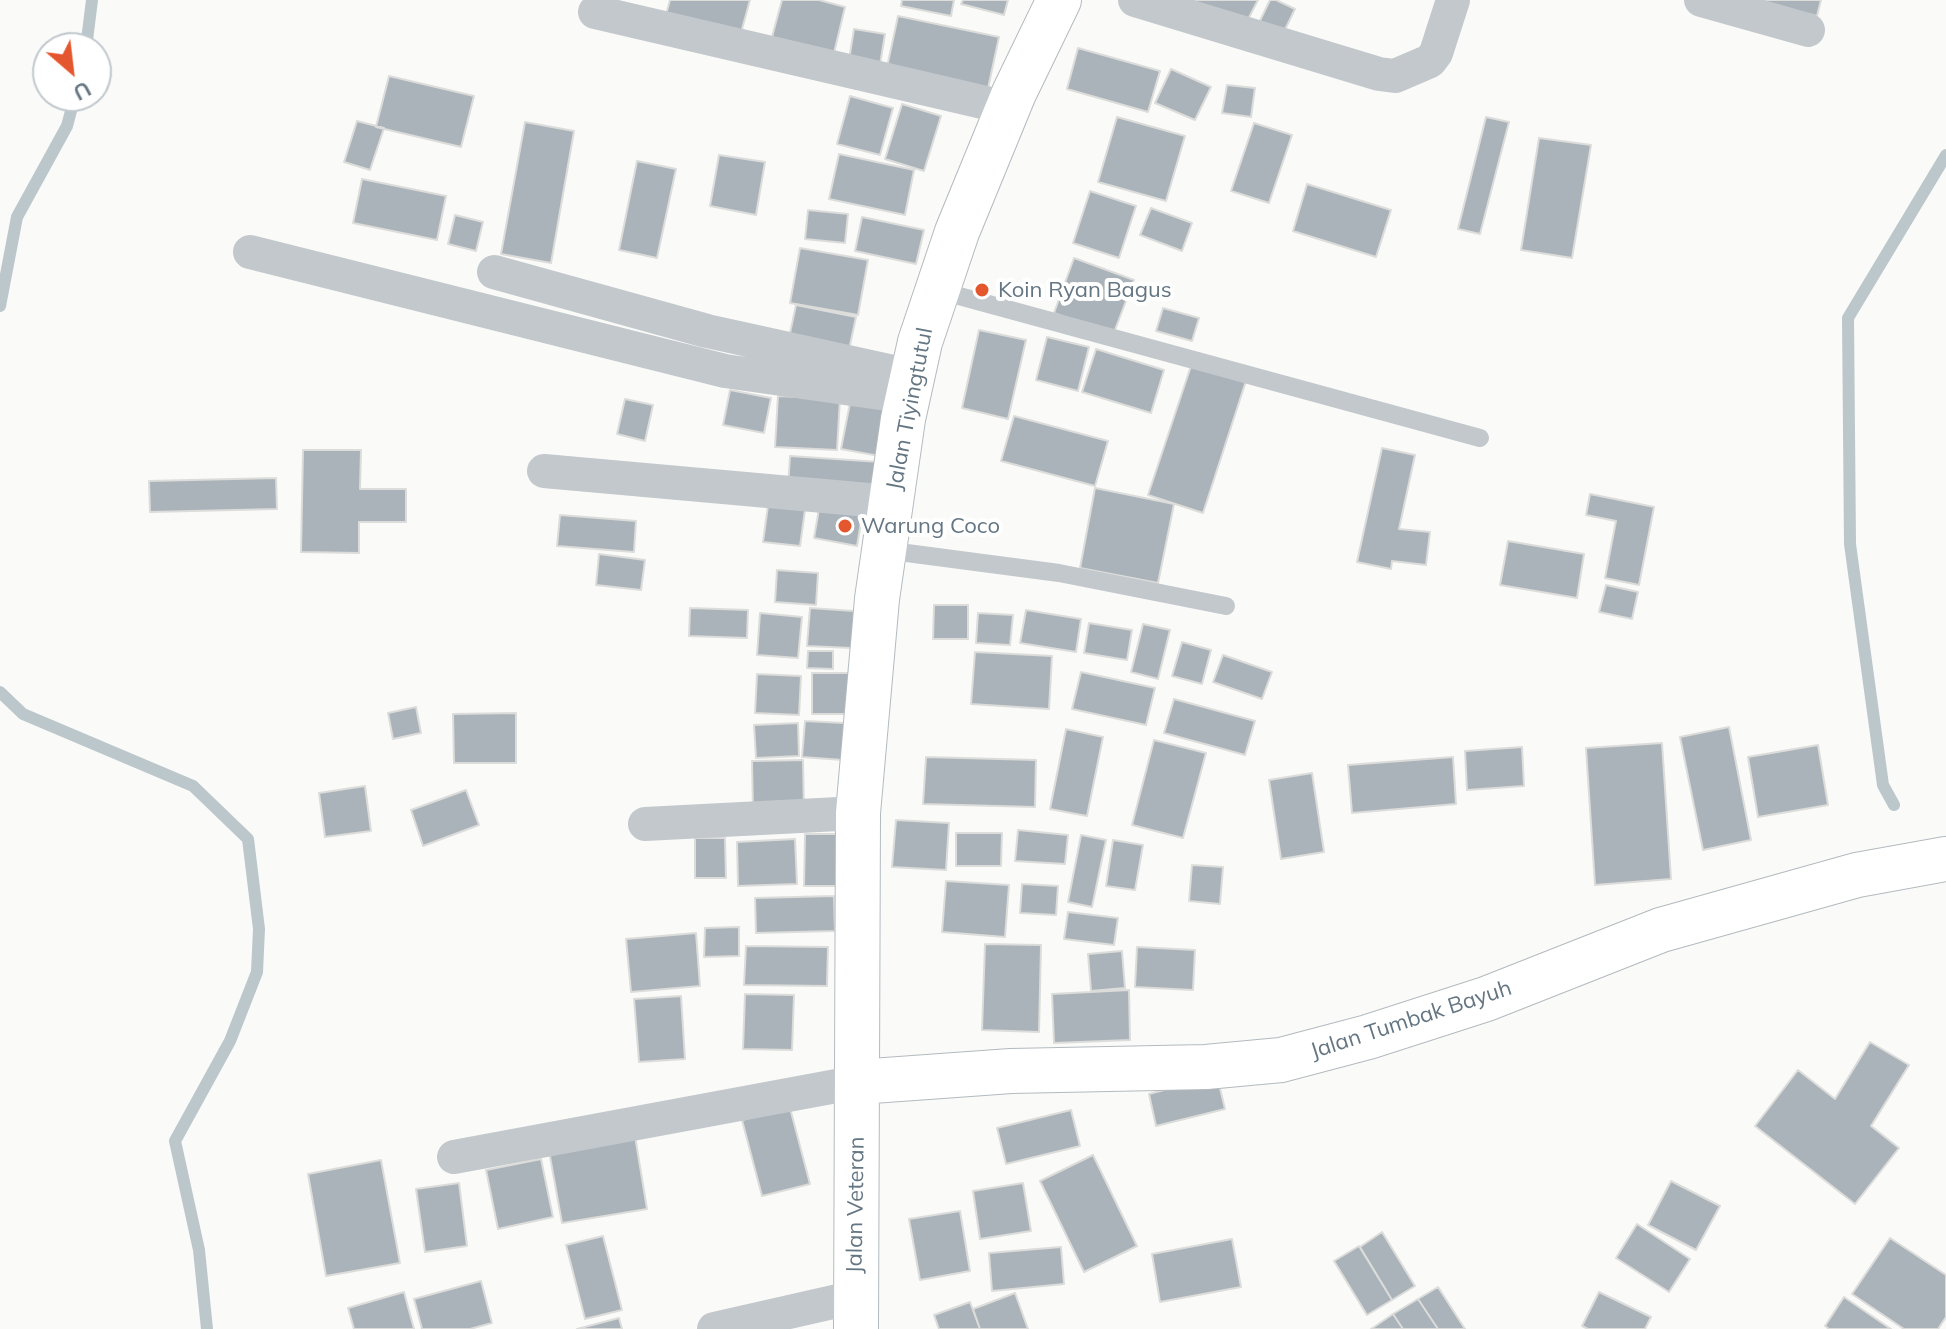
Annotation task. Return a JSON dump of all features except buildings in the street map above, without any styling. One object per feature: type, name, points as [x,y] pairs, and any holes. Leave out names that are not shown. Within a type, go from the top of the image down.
[{"type":"street","name":"Jalan Tiyingtutul","points":[[858,1082],[858,813],[877,599],[910,386],[957,232],[1008,108],[1059,0]]},
{"type":"street","points":[[1135,0],[1379,74],[1395,76],[1430,61],[1436,53],[1453,0]]},
{"type":"street","points":[[1701,0],[1808,30]]},
{"type":"street","points":[[595,12],[1008,108]]},
{"type":"street","points":[[250,252],[725,371],[910,386]]},
{"type":"street","points":[[494,272],[910,386]]},
{"type":"street","points":[[544,471],[891,502]]},
{"type":"street","points":[[645,824],[858,813]]},
{"type":"street","name":"Jalan Tumbak Bayuh","points":[[858,1082],[996,1072],[1206,1067],[1281,1060],[1368,1037],[1486,999],[1661,930],[1857,875],[1946,859]]},
{"type":"street","points":[[454,1157],[858,1082]]},
{"type":"street","name":"Jalan Veteran","points":[[855,1313],[858,1082]]},
{"type":"street","points":[[714,1329],[855,1313]]},
{"type":"lane","points":[[937,290],[1480,438]]},
{"type":"lane","points":[[884,550],[1059,573],[1226,606]]},
{"type":"waterway","points":[[88,32],[92,0]]},
{"type":"waterway","points":[[0,306],[17,217],[67,126],[71,112]]},
{"type":"waterway","points":[[1894,805],[1883,785],[1850,544],[1848,318],[1946,155]]},
{"type":"waterway","points":[[0,692],[23,714],[193,786],[248,839],[259,929],[257,972],[230,1041],[175,1141],[199,1250],[207,1329]]},
{"type":"place","name":"Koin Ryan Bagus","points":[[982,290]]},
{"type":"place","name":"Warung Coco","points":[[845,526]]}]
